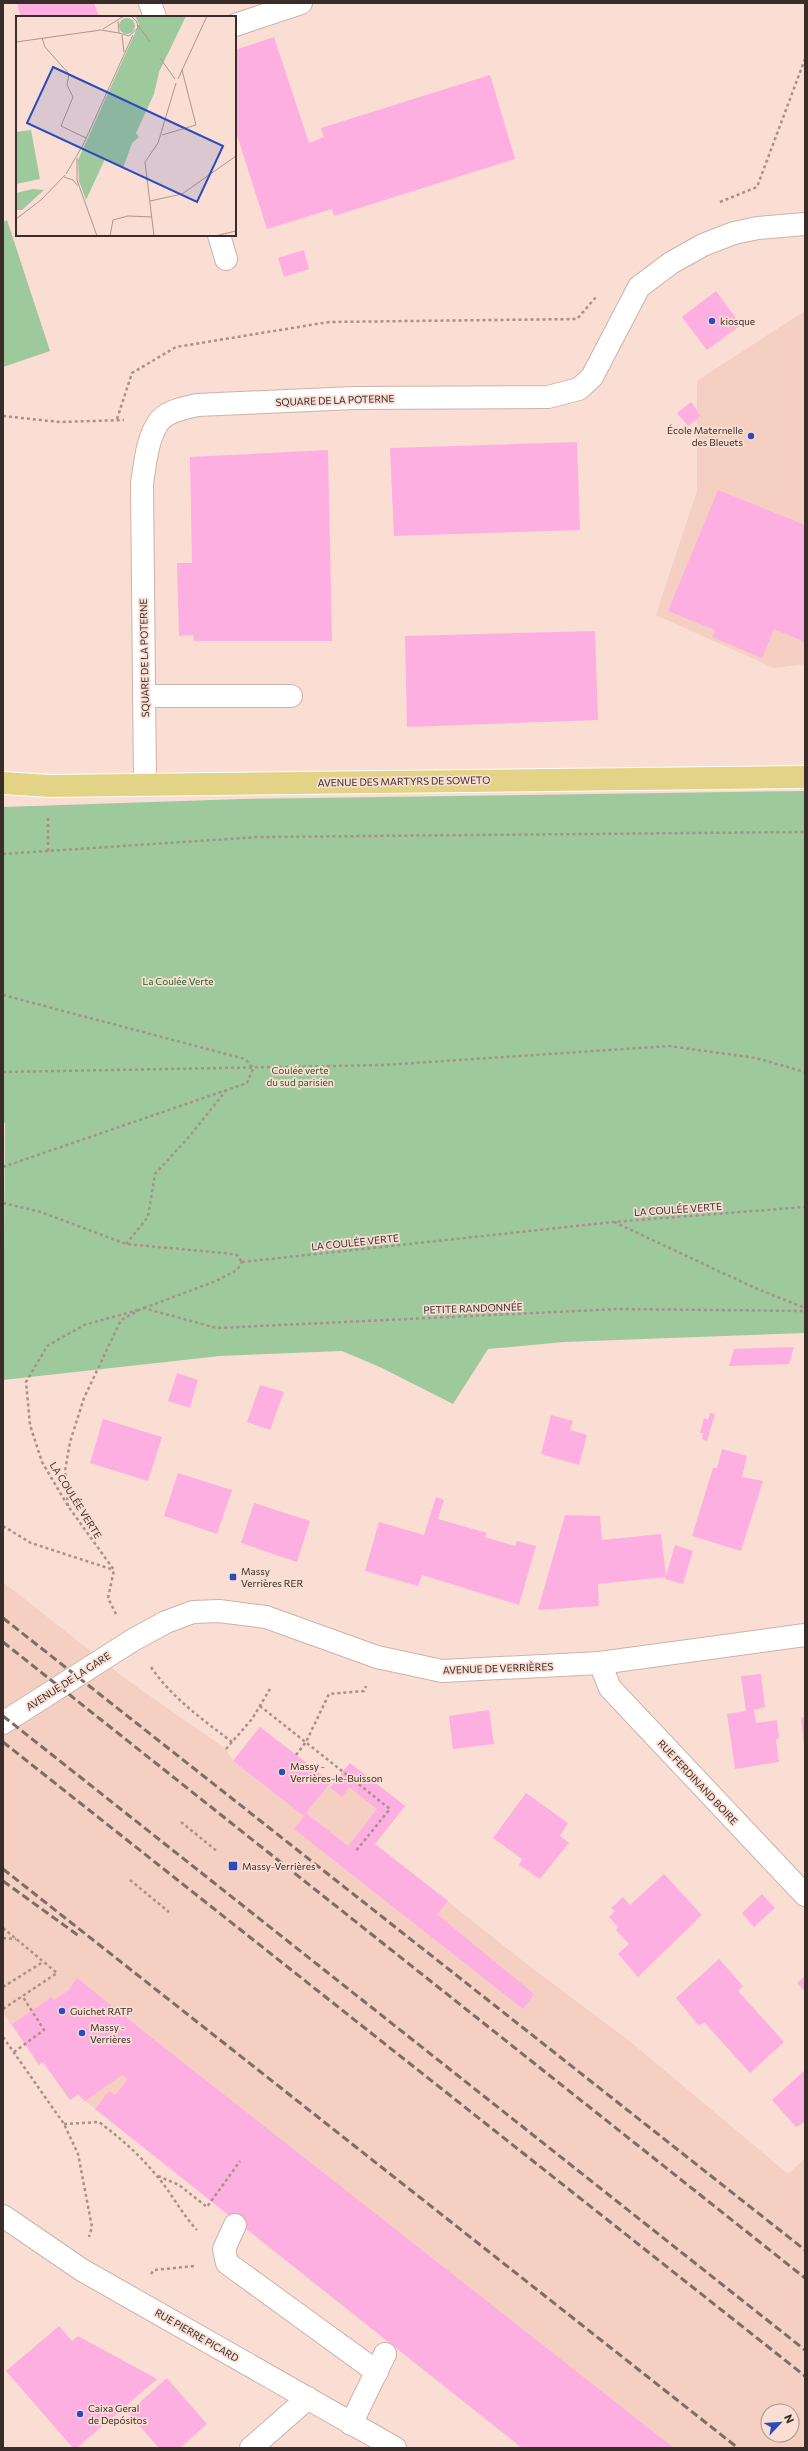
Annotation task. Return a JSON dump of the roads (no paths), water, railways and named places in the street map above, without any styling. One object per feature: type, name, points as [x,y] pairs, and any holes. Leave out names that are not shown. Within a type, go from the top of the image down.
[{"type":"main road","name":"AVENUE DES MARTYRS DE SOWETO","points":[[3,783],[49,786],[805,777]]},
{"type":"street","points":[[150,3],[155,16]]},
{"type":"street","points":[[236,25],[301,3]]},
{"type":"street","name":"SQUARE DE LA POTERNE","points":[[145,784],[142,484],[148,451],[158,422],[174,410],[197,405],[354,398],[548,397],[567,394],[579,389],[592,378],[639,288],[671,263],[703,245],[734,234],[758,228],[805,224]]},
{"type":"street","points":[[219,236],[226,259]]},
{"type":"street","points":[[145,696],[290,696]]},
{"type":"street","name":"AVENUE DE VERRIÈRES","points":[[133,1640],[166,1622],[193,1612],[219,1611],[266,1617],[378,1657],[442,1671],[600,1663],[805,1635]]},
{"type":"street","name":"AVENUE DE LA GARE","points":[[3,1723],[133,1640]]},
{"type":"street","name":"RUE FERDINAND BOIRE","points":[[600,1663],[610,1688],[805,1895]]},
{"type":"street","name":"RUE PIERRE PICARD","points":[[3,2216],[82,2270],[132,2297],[395,2448]]},
{"type":"street","points":[[235,2225],[224,2249],[227,2263],[381,2363],[352,2424]]},
{"type":"street","points":[[251,2448],[308,2398]]},
{"type":"railway","points":[[3,1618],[805,2250]]},
{"type":"railway","points":[[3,1642],[805,2278]]},
{"type":"railway","points":[[3,1716],[805,2350]]},
{"type":"railway","points":[[3,1742],[805,2376]]},
{"type":"railway","points":[[3,1869],[738,2448]]},
{"type":"railway","points":[[3,1881],[79,1936]]},
{"type":"place","name":"kiosque","points":[[712,321]]},
{"type":"place","name":"École Maternelle des Bleuets","points":[[751,436]]},
{"type":"place","name":"Massy Verrières RER","points":[[233,1577]]},
{"type":"place","name":"Massy - Verrières-le-Buisson","points":[[282,1772]]},
{"type":"place","name":"Massy-Verrières","points":[[233,1866]]},
{"type":"place","name":"Guichet RATP","points":[[62,2011]]},
{"type":"place","name":"Massy - Verrières","points":[[82,2033]]},
{"type":"place","name":"Caixa Geral de Depósitos","points":[[80,2414]]},
{"type":"park label","name":"La Coulée Verte","points":[[178,981]]},
{"type":"park label","name":"Coulée verte du sud parisien","points":[[300,1076]]}]
